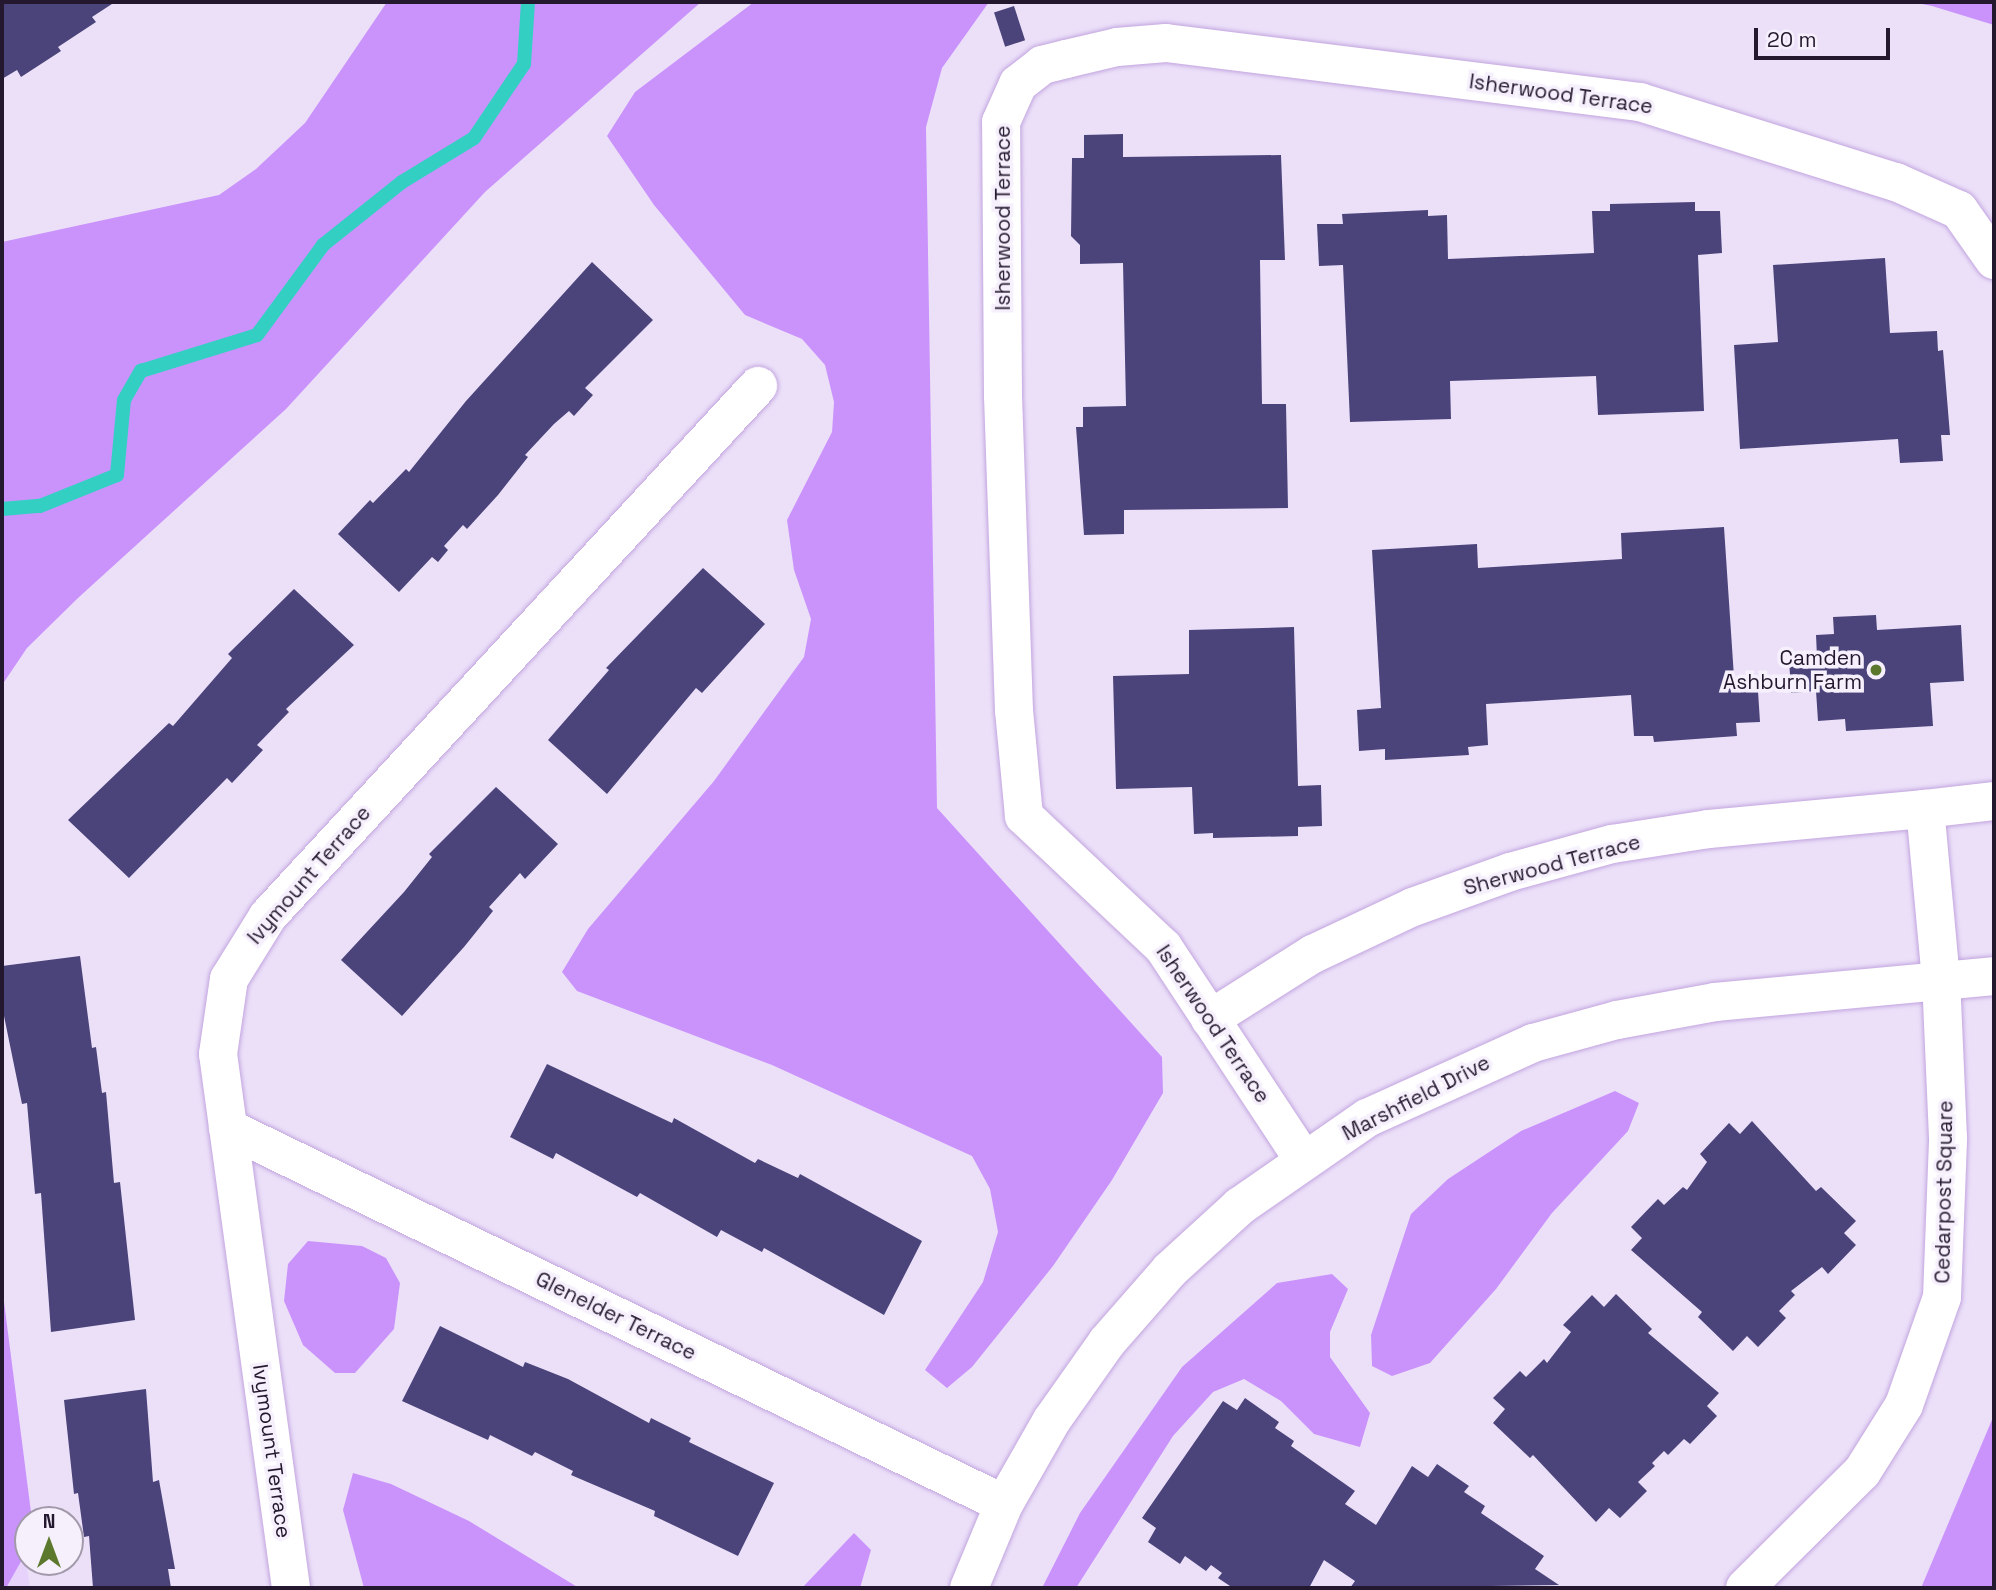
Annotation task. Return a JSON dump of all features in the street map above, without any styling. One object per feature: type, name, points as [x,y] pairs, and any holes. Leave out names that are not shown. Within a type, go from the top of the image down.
[{"type":"street","name":"Isherwood Terrace","points":[[1303,1159],[1163,947],[1024,816],[1014,711],[1003,396],[1001,122],[1018,84],[1042,65],[1117,47],[1166,44],[1640,102],[1896,182],[1959,210],[1994,260]]},
{"type":"street","name":"Ivymount Terrace","points":[[291,1588],[218,1054],[220,1016],[229,979],[246,946],[758,386]]},
{"type":"street","points":[[1941,980],[1925,809],[1994,800]]},
{"type":"street","name":"Sherwood Terrace","points":[[1210,1018],[1313,954],[1413,907],[1510,872],[1612,844],[1709,829],[1925,809]]},
{"type":"street","name":"Marshfield Drive","points":[[969,1588],[1004,1504],[1052,1420],[1116,1332],[1170,1270],[1240,1206],[1303,1159],[1367,1118],[1533,1043],[1616,1020],[1715,1002],[1994,976]]},
{"type":"street","name":"Cedarpost Square","points":[[1745,1588],[1862,1472],[1904,1405],[1942,1297],[1948,1138],[1941,980]]},
{"type":"street","name":"Glenelder Terrace","points":[[228,1128],[1004,1504]]},
{"type":"shaded area","points":[[387,2],[701,2],[485,192],[286,409],[78,598],[27,648],[2,685],[2,242],[219,195],[256,169],[305,123]]},
{"type":"shaded area","points":[[754,2],[989,2],[942,68],[926,127],[937,808],[1162,1057],[1163,1093],[1112,1180],[1053,1266],[972,1367],[947,1388],[925,1370],[983,1282],[998,1232],[990,1189],[972,1156],[772,1065],[577,991],[562,972],[588,929],[714,781],[804,657],[811,619],[794,570],[787,520],[832,432],[834,402],[825,365],[802,339],[745,315],[654,205],[607,136],[635,92]]},
{"type":"shaded area","points":[[1912,2],[1994,2],[1994,25],[1932,6]]},
{"type":"shaded area","points":[[1615,1091],[1639,1103],[1628,1131],[1552,1213],[1496,1289],[1430,1363],[1392,1376],[1372,1366],[1371,1335],[1411,1214],[1448,1179],[1521,1131]]},
{"type":"shaded area","points":[[308,1241],[362,1246],[386,1258],[400,1283],[394,1329],[355,1373],[335,1373],[303,1345],[284,1301],[288,1264]]},
{"type":"shaded area","points":[[1332,1274],[1348,1289],[1330,1332],[1330,1357],[1370,1413],[1360,1447],[1314,1434],[1281,1401],[1244,1379],[1213,1392],[1173,1436],[1076,1588],[1042,1588],[1080,1513],[1182,1367],[1277,1283]]},
{"type":"shaded area","points":[[2,1286],[30,1506],[14,1506],[14,1574],[6,1588],[2,1588]]},
{"type":"shaded area","points":[[2,1397],[18,1506],[14,1506],[14,1576],[28,1576],[30,1588],[2,1588]]},
{"type":"shaded area","points":[[1994,1415],[1994,1588],[1921,1588]]},
{"type":"shaded area","points":[[353,1473],[391,1484],[469,1521],[579,1588],[364,1588],[343,1510]]},
{"type":"shaded area","points":[[854,1533],[871,1550],[860,1588],[802,1588]]},
{"type":"building","points":[[6,2],[115,2],[92,17],[96,22],[58,47],[61,51],[21,77],[17,70],[2,79],[2,5]]},
{"type":"building","points":[[1014,6],[1025,40],[1005,47],[994,12]]},
{"type":"building","points":[[1123,134],[1123,157],[1281,155],[1285,260],[1260,260],[1262,404],[1286,404],[1288,508],[1124,510],[1124,534],[1084,535],[1076,427],[1083,427],[1083,407],[1126,406],[1123,263],[1080,264],[1080,245],[1071,236],[1072,158],[1084,158],[1084,135]]},
{"type":"building","points":[[1695,202],[1695,211],[1720,211],[1722,253],[1698,255],[1704,411],[1598,415],[1596,376],[1450,381],[1451,419],[1350,422],[1343,265],[1319,266],[1317,224],[1343,224],[1342,214],[1428,210],[1428,216],[1447,215],[1448,259],[1594,253],[1592,211],[1610,211],[1610,204]]},
{"type":"building","points":[[1885,258],[1890,333],[1937,331],[1938,351],[1943,350],[1950,435],[1941,435],[1943,461],[1900,463],[1898,439],[1740,449],[1734,345],[1778,342],[1773,265]]},
{"type":"building","points":[[592,262],[653,320],[585,388],[593,395],[574,416],[569,411],[554,424],[525,455],[528,457],[498,495],[467,529],[463,525],[444,546],[448,550],[438,562],[432,557],[399,592],[338,534],[370,500],[373,503],[406,469],[409,472],[466,401]]},
{"type":"building","points":[[1724,527],[1735,692],[1758,691],[1760,722],[1736,723],[1737,736],[1654,742],[1653,736],[1634,736],[1631,695],[1486,704],[1488,745],[1468,747],[1469,755],[1385,760],[1385,749],[1359,751],[1357,710],[1381,708],[1372,550],[1477,544],[1478,568],[1622,559],[1621,533]]},
{"type":"building","points":[[703,568],[765,624],[702,693],[696,688],[607,794],[548,740],[609,670],[606,668]]},
{"type":"building","points":[[294,589],[354,645],[286,709],[289,712],[257,745],[263,750],[232,783],[227,778],[129,878],[68,820],[169,723],[173,726],[232,658],[228,654]]},
{"type":"building","name":"Camden Ashburn Farm","points":[[1876,615],[1877,630],[1961,625],[1964,681],[1930,683],[1933,726],[1846,731],[1845,719],[1818,721],[1816,691],[1791,693],[1789,658],[1817,657],[1816,635],[1834,634],[1833,617]]},
{"type":"building","points":[[1294,627],[1298,786],[1321,785],[1322,826],[1298,827],[1298,836],[1213,838],[1213,833],[1194,834],[1192,787],[1116,789],[1113,676],[1189,674],[1189,630]]},
{"type":"building","points":[[496,787],[558,844],[525,879],[520,873],[489,907],[493,911],[402,1016],[341,960],[404,892],[432,857],[429,854]]},
{"type":"building","points":[[80,956],[92,1048],[96,1047],[102,1093],[106,1092],[114,1183],[120,1182],[135,1320],[51,1332],[41,1193],[35,1194],[27,1103],[22,1104],[4,1016],[2,966]]},
{"type":"building","points":[[547,1064],[672,1123],[674,1118],[755,1163],[758,1159],[798,1178],[800,1174],[922,1241],[884,1315],[764,1248],[762,1252],[721,1230],[717,1237],[640,1193],[637,1197],[556,1153],[553,1159],[510,1137]]},
{"type":"building","points":[[1752,1121],[1816,1191],[1821,1187],[1856,1221],[1844,1233],[1856,1245],[1828,1274],[1822,1267],[1791,1291],[1795,1295],[1779,1311],[1786,1318],[1758,1347],[1747,1336],[1733,1351],[1698,1317],[1702,1312],[1631,1250],[1642,1238],[1631,1227],[1658,1199],[1664,1205],[1683,1187],[1687,1190],[1707,1162],[1700,1154],[1729,1123],[1740,1134]]},
{"type":"building","points":[[1616,1294],[1652,1329],[1648,1333],[1719,1393],[1707,1406],[1717,1416],[1690,1444],[1684,1439],[1668,1455],[1664,1451],[1652,1463],[1655,1466],[1638,1482],[1647,1491],[1620,1518],[1609,1508],[1596,1522],[1533,1455],[1530,1458],[1493,1423],[1505,1409],[1493,1398],[1520,1371],[1526,1377],[1544,1359],[1547,1363],[1571,1332],[1563,1325],[1592,1295],[1604,1307]]},
{"type":"building","points":[[440,1326],[523,1367],[525,1362],[568,1379],[649,1423],[651,1418],[691,1438],[689,1442],[774,1483],[738,1556],[654,1516],[655,1511],[571,1475],[573,1471],[535,1452],[532,1456],[490,1435],[488,1440],[402,1401]]},
{"type":"building","points":[[146,1389],[153,1482],[159,1480],[175,1569],[168,1569],[171,1588],[93,1588],[89,1536],[84,1537],[84,1506],[80,1506],[78,1493],[74,1494],[64,1400]]},
{"type":"building","points":[[1245,1398],[1279,1422],[1275,1428],[1294,1441],[1291,1446],[1355,1491],[1345,1504],[1376,1525],[1412,1466],[1428,1477],[1437,1464],[1469,1486],[1464,1492],[1485,1506],[1481,1513],[1544,1556],[1535,1569],[1559,1585],[1350,1588],[1355,1581],[1324,1560],[1309,1588],[1233,1588],[1218,1578],[1222,1573],[1211,1565],[1206,1571],[1185,1556],[1180,1564],[1148,1542],[1156,1528],[1142,1518],[1223,1401],[1237,1410]]},
{"type":"waterway","points":[[2,509],[40,506],[117,475],[124,400],[141,371],[257,335],[323,245],[402,182],[474,138],[524,64],[528,2]]},
{"type":"place","name":"Camden Ashburn Farm","points":[[1876,670]]}]
